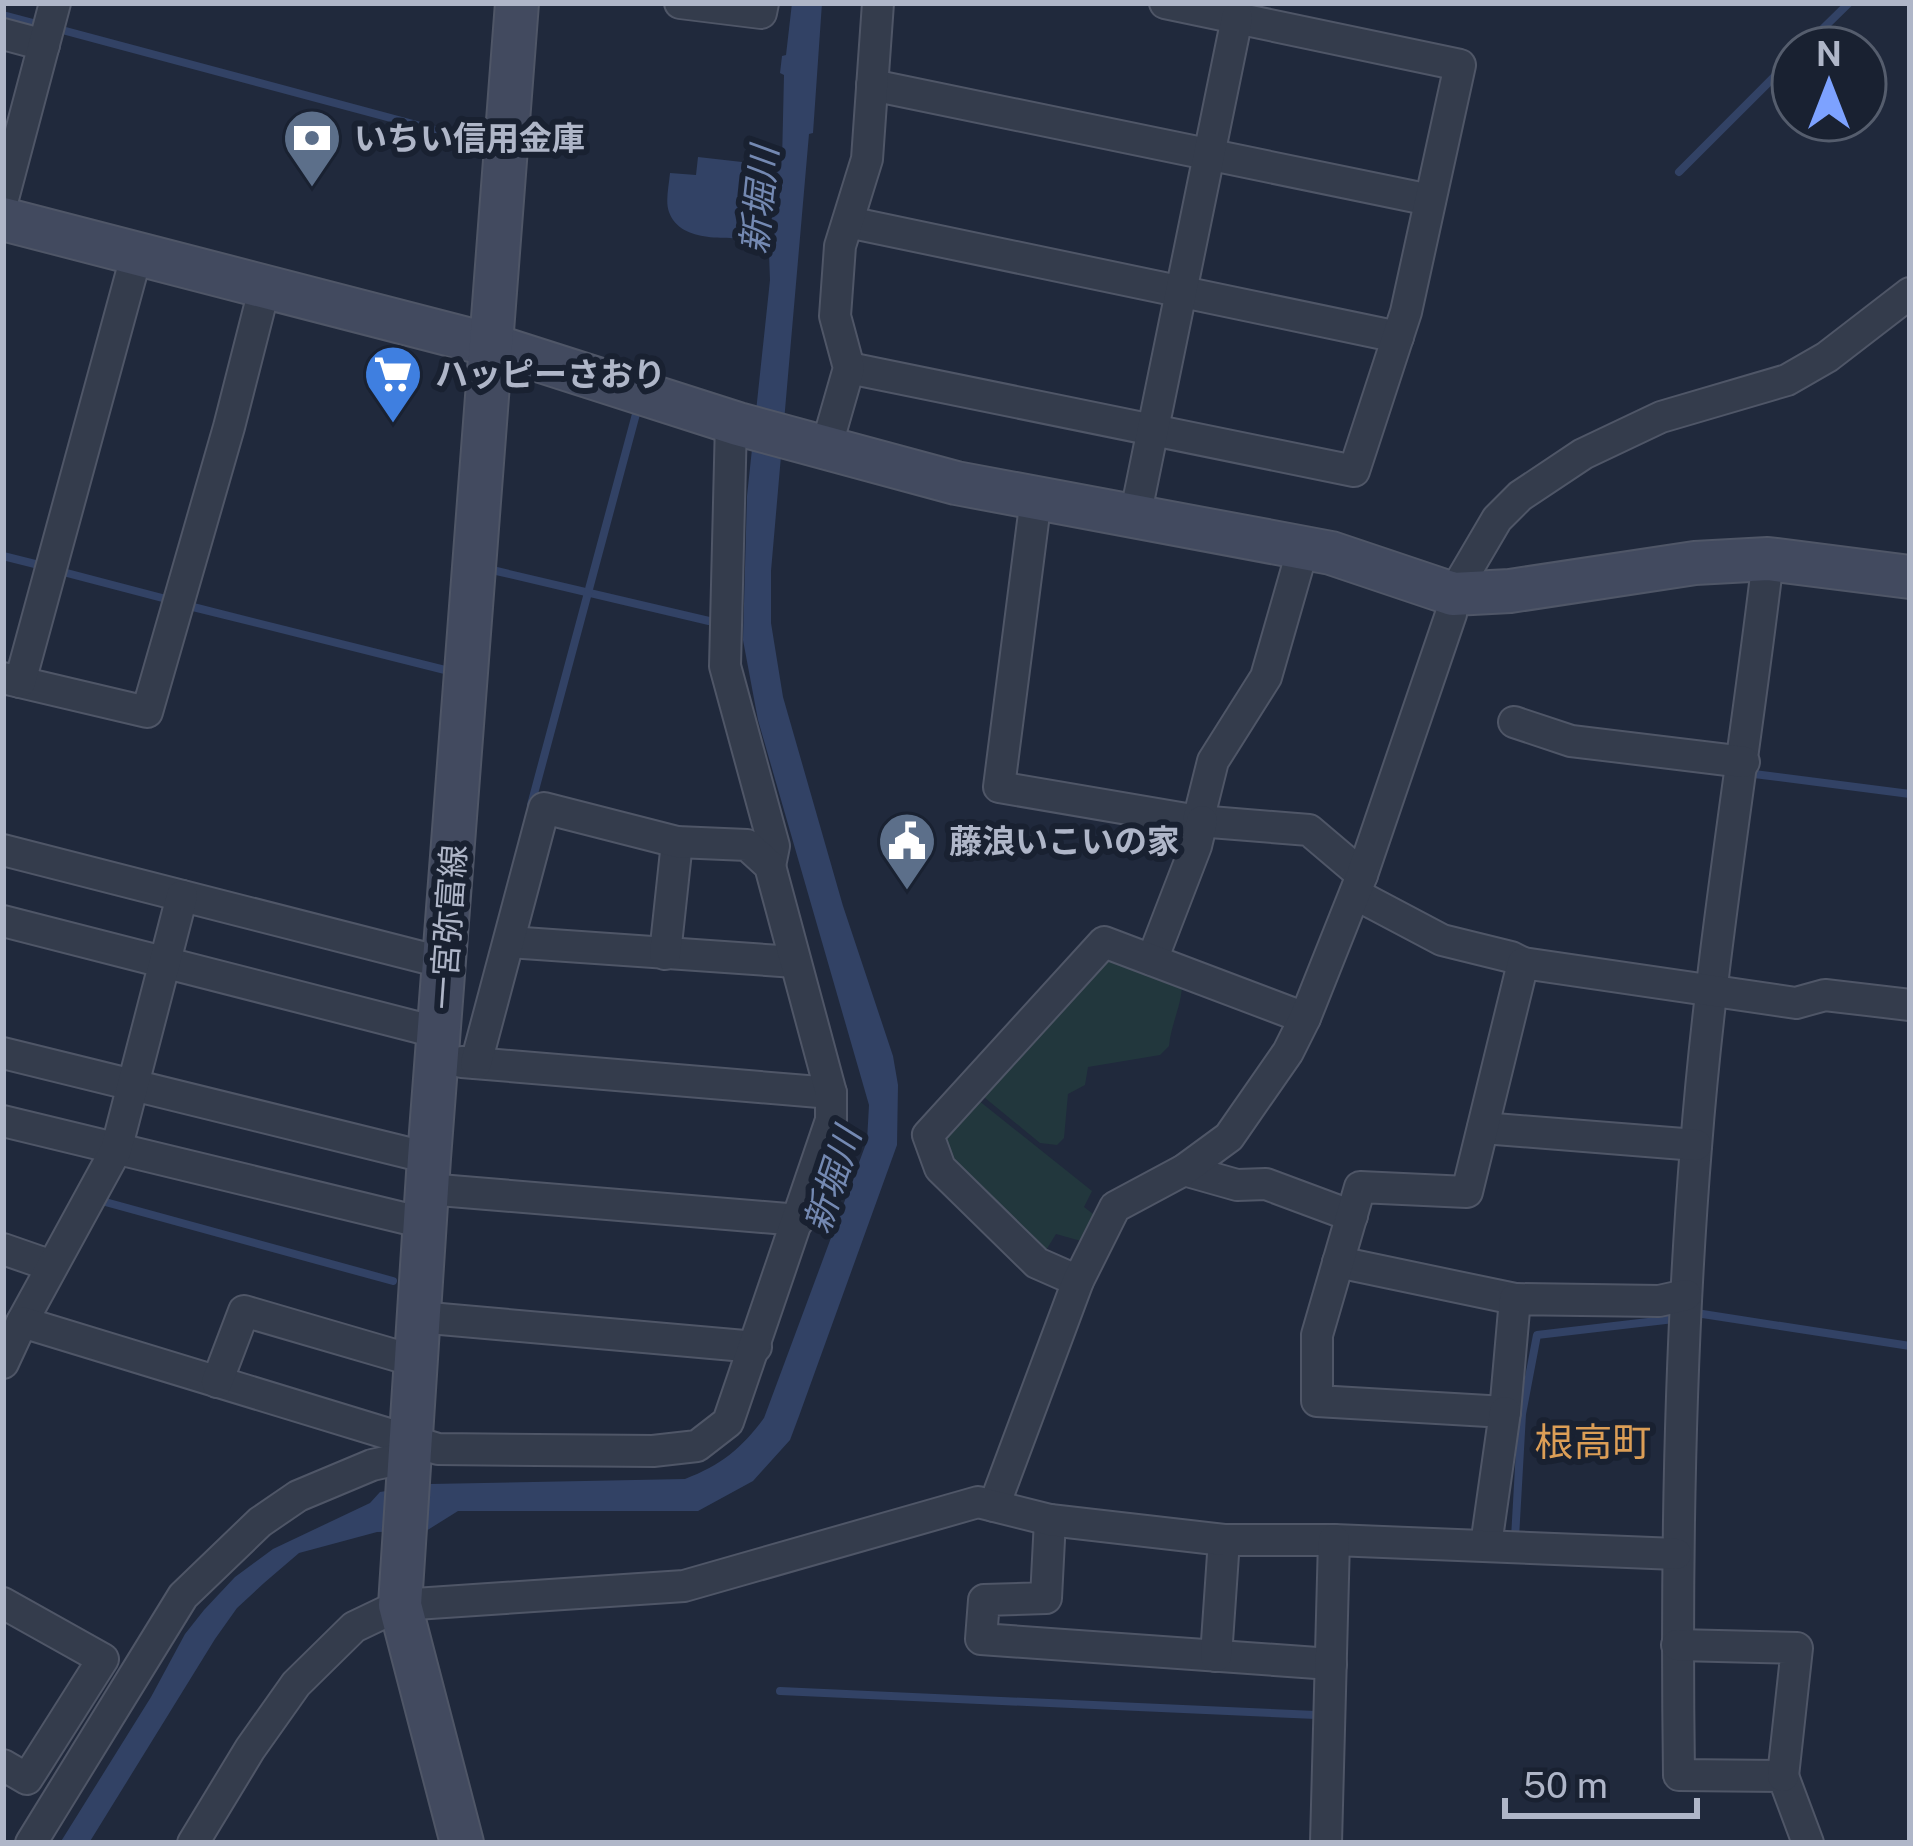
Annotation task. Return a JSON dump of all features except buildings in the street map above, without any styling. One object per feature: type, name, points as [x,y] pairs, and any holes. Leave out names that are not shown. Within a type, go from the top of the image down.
[{"type":"street","points":[[3,200],[55,3]]},
{"type":"street","name":"一宮弥富線","points":[[462,1843],[400,1605],[427,1190],[451,1052],[445,963],[518,3]]},
{"type":"street","points":[[680,3],[761,13],[763,3]]},
{"type":"street","points":[[813,444],[849,368],[835,316],[840,246],[867,159],[878,3]]},
{"type":"street","points":[[849,368],[1354,471],[1398,337],[1460,65],[1166,3]]},
{"type":"street","points":[[1135,517],[1238,18]]},
{"type":"street","points":[[3,34],[44,45]]},
{"type":"street","points":[[872,85],[1430,200]]},
{"type":"street","points":[[3,219],[494,346],[735,423],[956,483],[1331,554],[1454,594],[1510,591],[1695,563],[1768,559],[1910,577]]},
{"type":"street","points":[[848,222],[1398,337]]},
{"type":"street","points":[[137,253],[11,680],[147,712],[265,286]]},
{"type":"street","points":[[994,1506],[1078,1281],[1115,1207],[1184,1170],[1229,1137],[1306,1018],[1359,885],[1454,594],[1497,519],[1559,469],[1661,417],[1787,380],[1898,316],[1910,293]]},
{"type":"street","points":[[31,1843],[183,1596],[260,1522],[298,1496],[372,1465],[438,1449],[653,1451],[697,1446],[728,1422],[831,1120],[831,1093],[770,866],[774,846],[725,666],[735,423]]},
{"type":"street","points":[[1036,498],[999,788],[1200,821],[1309,830],[1359,885],[1442,940],[1522,963],[1796,1004],[1825,995],[1910,1005]]},
{"type":"street","points":[[1152,960],[1196,846],[1213,761],[1266,677],[1303,548]]},
{"type":"street","points":[[1768,559],[1711,991],[1696,1145],[1676,1554],[1677,1646],[1679,1775],[1783,1776]]},
{"type":"street","points":[[1514,722],[1571,741],[1744,762]]},
{"type":"street","points":[[451,1052],[509,942],[544,808],[677,842],[747,845],[770,866]]},
{"type":"street","points":[[665,955],[677,842]]},
{"type":"street","points":[[3,850],[445,963]]},
{"type":"street","points":[[3,1363],[116,1150],[182,896]]},
{"type":"street","points":[[3,921],[164,964],[451,1052],[831,1093]]},
{"type":"street","points":[[509,942],[795,962]]},
{"type":"street","points":[[1078,1281],[1037,1263],[988,1216],[940,1168],[928,1135],[1104,942],[1306,1018]]},
{"type":"street","points":[[1505,1412],[1317,1401],[1317,1335],[1360,1187],[1467,1192],[1522,963]]},
{"type":"street","points":[[3,1053],[132,1086],[427,1190]]},
{"type":"street","points":[[3,1121],[116,1150],[427,1190],[799,1220]]},
{"type":"street","points":[[1483,1127],[1696,1145]]},
{"type":"street","points":[[1184,1170],[1238,1184],[1266,1184],[1352,1216]]},
{"type":"street","points":[[3,1249],[52,1266]]},
{"type":"street","points":[[1338,1262],[1515,1299],[1659,1301],[1686,1295]]},
{"type":"street","points":[[1486,1545],[1515,1299]]},
{"type":"street","points":[[217,1382],[244,1311],[415,1360]]},
{"type":"street","points":[[418,1317],[756,1347]]},
{"type":"street","points":[[22,1322],[217,1382],[408,1456]]},
{"type":"street","points":[[193,1843],[296,1684],[354,1627],[400,1605],[684,1586],[978,1502],[1050,1520],[1224,1540],[1676,1554]]},
{"type":"street","points":[[1050,1520],[1046,1598],[984,1600],[981,1639],[1330,1664]]},
{"type":"street","points":[[1216,1656],[1224,1540]]},
{"type":"street","points":[[1326,1843],[1334,1540]]},
{"type":"street","points":[[3,1603],[103,1660],[27,1779],[3,1765]]},
{"type":"street","points":[[1677,1646],[1797,1648],[1783,1776],[1808,1843]]},
{"type":"green space","points":[[1116,957],[1182,983],[1169,1046],[1160,1055],[1088,1067],[1085,1085],[1068,1094],[1064,1138],[1057,1145],[1040,1143],[979,1093],[1101,960]]},
{"type":"green space","points":[[973,1096],[1092,1191],[1084,1207],[1097,1217],[1081,1241],[1056,1234],[1040,1260],[945,1170],[938,1142]]},
{"type":"water","name":"新堀川","points":[[792,3],[822,3],[771,571],[771,623],[783,697],[898,1085],[897,1145],[790,1440],[753,1481],[698,1511],[458,1511],[426,1531],[377,1532],[299,1553],[237,1608],[89,1843],[60,1843],[185,1634],[235,1577],[273,1549],[370,1503],[380,1492],[430,1484],[685,1479],[729,1455],[764,1418],[867,1141],[869,1105],[758,720],[743,640],[747,496],[769,253],[757,239],[707,237],[684,230],[669,212],[667,198],[670,173],[696,175],[698,157],[776,166],[782,161],[784,75],[780,73]]},
{"type":"waterway","points":[[1828,24],[1849,3]]},
{"type":"waterway","points":[[3,15],[37,24]]},
{"type":"waterway","points":[[62,30],[484,143]]},
{"type":"waterway","points":[[1679,172],[1769,82]]},
{"type":"waterway","points":[[531,805],[636,414]]},
{"type":"waterway","points":[[3,556],[39,565]]},
{"type":"waterway","points":[[492,570],[709,621]]},
{"type":"waterway","points":[[63,572],[170,600]]},
{"type":"waterway","points":[[193,607],[445,670]]},
{"type":"waterway","points":[[1754,774],[1910,794]]},
{"type":"waterway","points":[[98,1200],[393,1281]]},
{"type":"waterway","points":[[1696,1313],[1910,1346]]},
{"type":"waterway","points":[[1515,1538],[1522,1414],[1537,1335],[1674,1319]]},
{"type":"waterway","points":[[780,1691],[1316,1715]]},
{"type":"place","name":"いちい信用金庫","points":[[312,189]]},
{"type":"place","name":"ハッピーさおり","points":[[393,425]]},
{"type":"place","name":"藤浪いこいの家","points":[[907,892]]},
{"type":"district","name":"根高町","points":[[1593,1442]]}]
